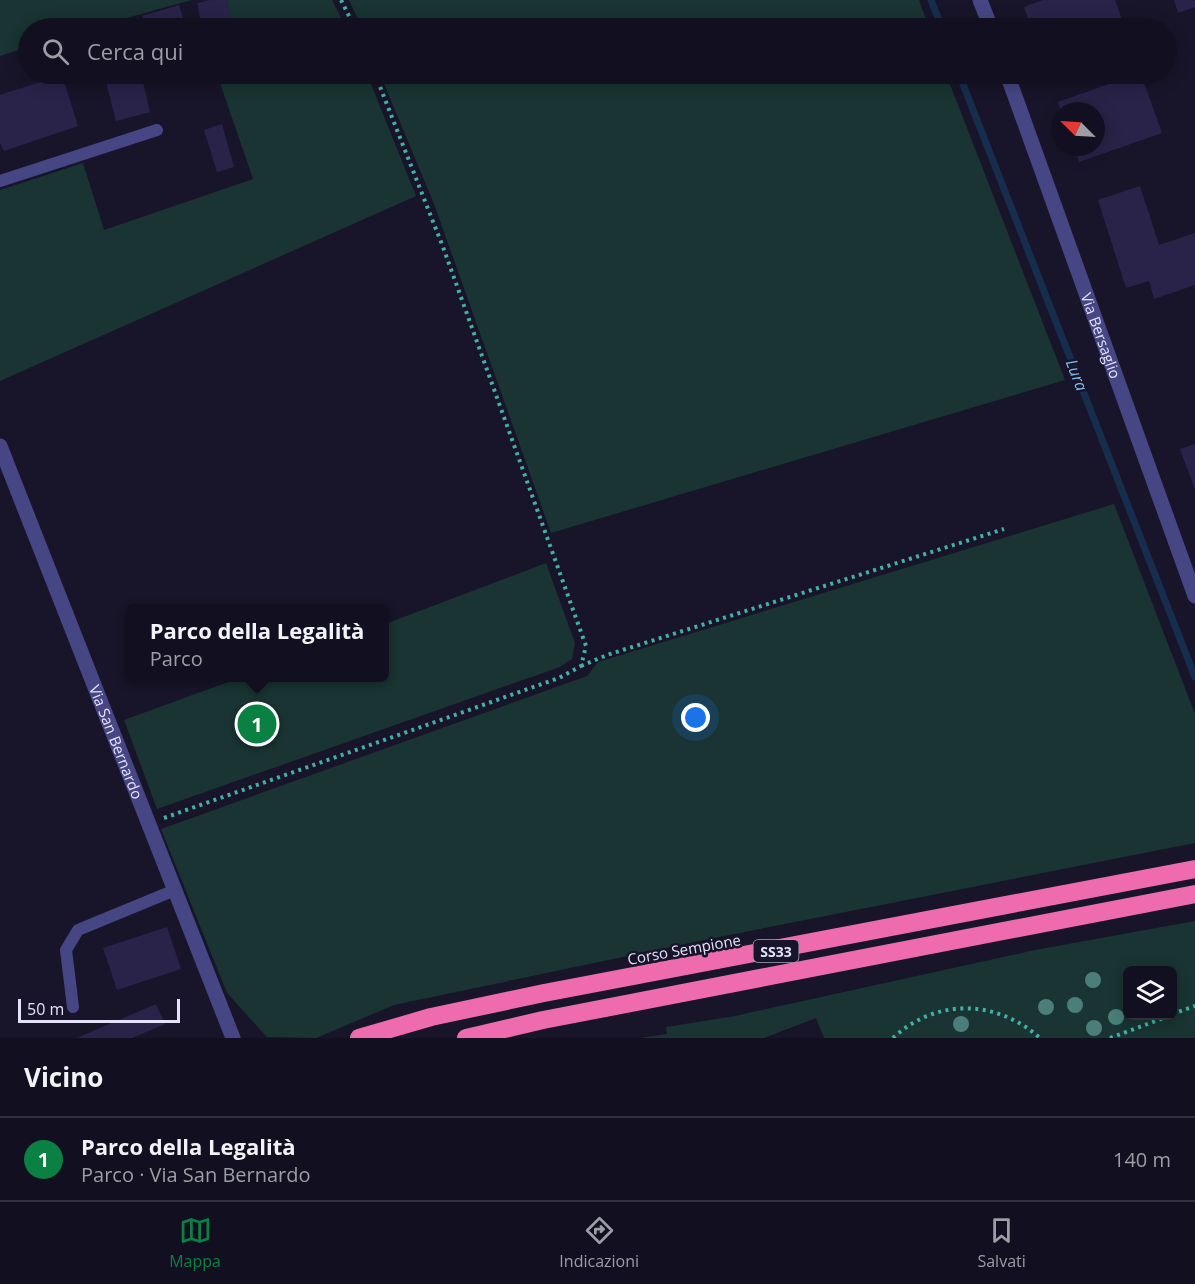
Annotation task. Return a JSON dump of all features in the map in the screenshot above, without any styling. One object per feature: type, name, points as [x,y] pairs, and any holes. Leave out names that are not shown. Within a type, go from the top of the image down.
[{"type":"highway","name":"Corso Sempione","points":[[359,1038],[431,1017],[544,993],[1195,869]]},
{"type":"highway","name":"SS33","points":[[466,1038],[543,1020],[1195,894]]},
{"type":"street","points":[[980,0],[987,18]]},
{"type":"street","name":"Via Bersaglio","points":[[1011,84],[1195,596]]},
{"type":"street","name":"Via San Bernardo","points":[[0,446],[233,1038]]},
{"type":"lane","points":[[0,181],[157,130]]},
{"type":"lane","points":[[73,1007],[66,950],[78,930],[175,890]]},
{"type":"path","points":[[341,0],[350,18]]},
{"type":"path","points":[[379,84],[443,247],[586,646],[581,666]]},
{"type":"path","points":[[149,823],[559,678],[607,655],[1004,529]]},
{"type":"path","points":[[1177,1013],[1195,1006]]},
{"type":"path","points":[[893,1038],[908,1025],[928,1014],[961,1007],[1006,1016],[1040,1038]]},
{"type":"path","points":[[1110,1038],[1158,1020]]},
{"type":"green space","points":[[0,0],[192,0],[126,18],[18,18],[18,50],[0,56]]},
{"type":"green space","points":[[227,0],[332,0],[341,18],[230,18]]},
{"type":"green space","points":[[349,0],[919,0],[925,18],[357,18]]},
{"type":"green space","points":[[220,84],[371,84],[416,196],[0,381],[0,190],[83,163],[104,230],[253,179]]},
{"type":"green space","points":[[384,84],[950,84],[1065,380],[551,533],[434,204]]},
{"type":"green space","points":[[1114,504],[1195,714],[1195,843],[704,940],[394,1005],[316,1038],[267,1037],[227,993],[161,829],[587,676],[598,662]]},
{"type":"green space","points":[[546,563],[575,643],[572,659],[560,667],[157,809],[124,720],[228,682],[389,682],[389,622]]},
{"type":"green space","points":[[1195,921],[1195,1038],[824,1038],[816,1018],[764,1038],[640,1038],[667,1034],[666,1027],[735,1016],[1035,950]]},
{"type":"building","points":[[227,0],[231,18],[200,18],[197,3]]},
{"type":"building","points":[[1043,0],[1115,0],[1121,18],[1028,18],[1024,7]]},
{"type":"building","points":[[1174,0],[1195,0],[1195,7],[1178,13]]},
{"type":"building","points":[[179,5],[183,18],[142,18],[142,16]]},
{"type":"building","points":[[34,84],[65,84],[78,126],[4,151],[0,143],[0,95]]},
{"type":"building","points":[[107,84],[143,84],[150,112],[116,121]]},
{"type":"building","points":[[1109,84],[1145,84],[1162,133],[1105,153],[1105,102],[1058,102]]},
{"type":"building","points":[[222,124],[234,167],[217,172],[204,130]]},
{"type":"building","points":[[1077,156],[1096,156],[1079,162]]},
{"type":"building","points":[[1140,186],[1159,245],[1195,233],[1195,285],[1154,299],[1149,281],[1126,288],[1098,200]]},
{"type":"building","points":[[1195,444],[1195,490],[1180,449]]},
{"type":"building","points":[[167,927],[181,969],[117,990],[103,948]]},
{"type":"building","points":[[156,1004],[165,1024],[132,1038],[77,1038]]},
{"type":"waterway","name":"Lura","points":[[931,0],[938,18]]},
{"type":"waterway","name":"Lura","points":[[963,84],[1195,677]]},
{"type":"place","name":"Parco della Legalità","points":[[257,724]]}]
